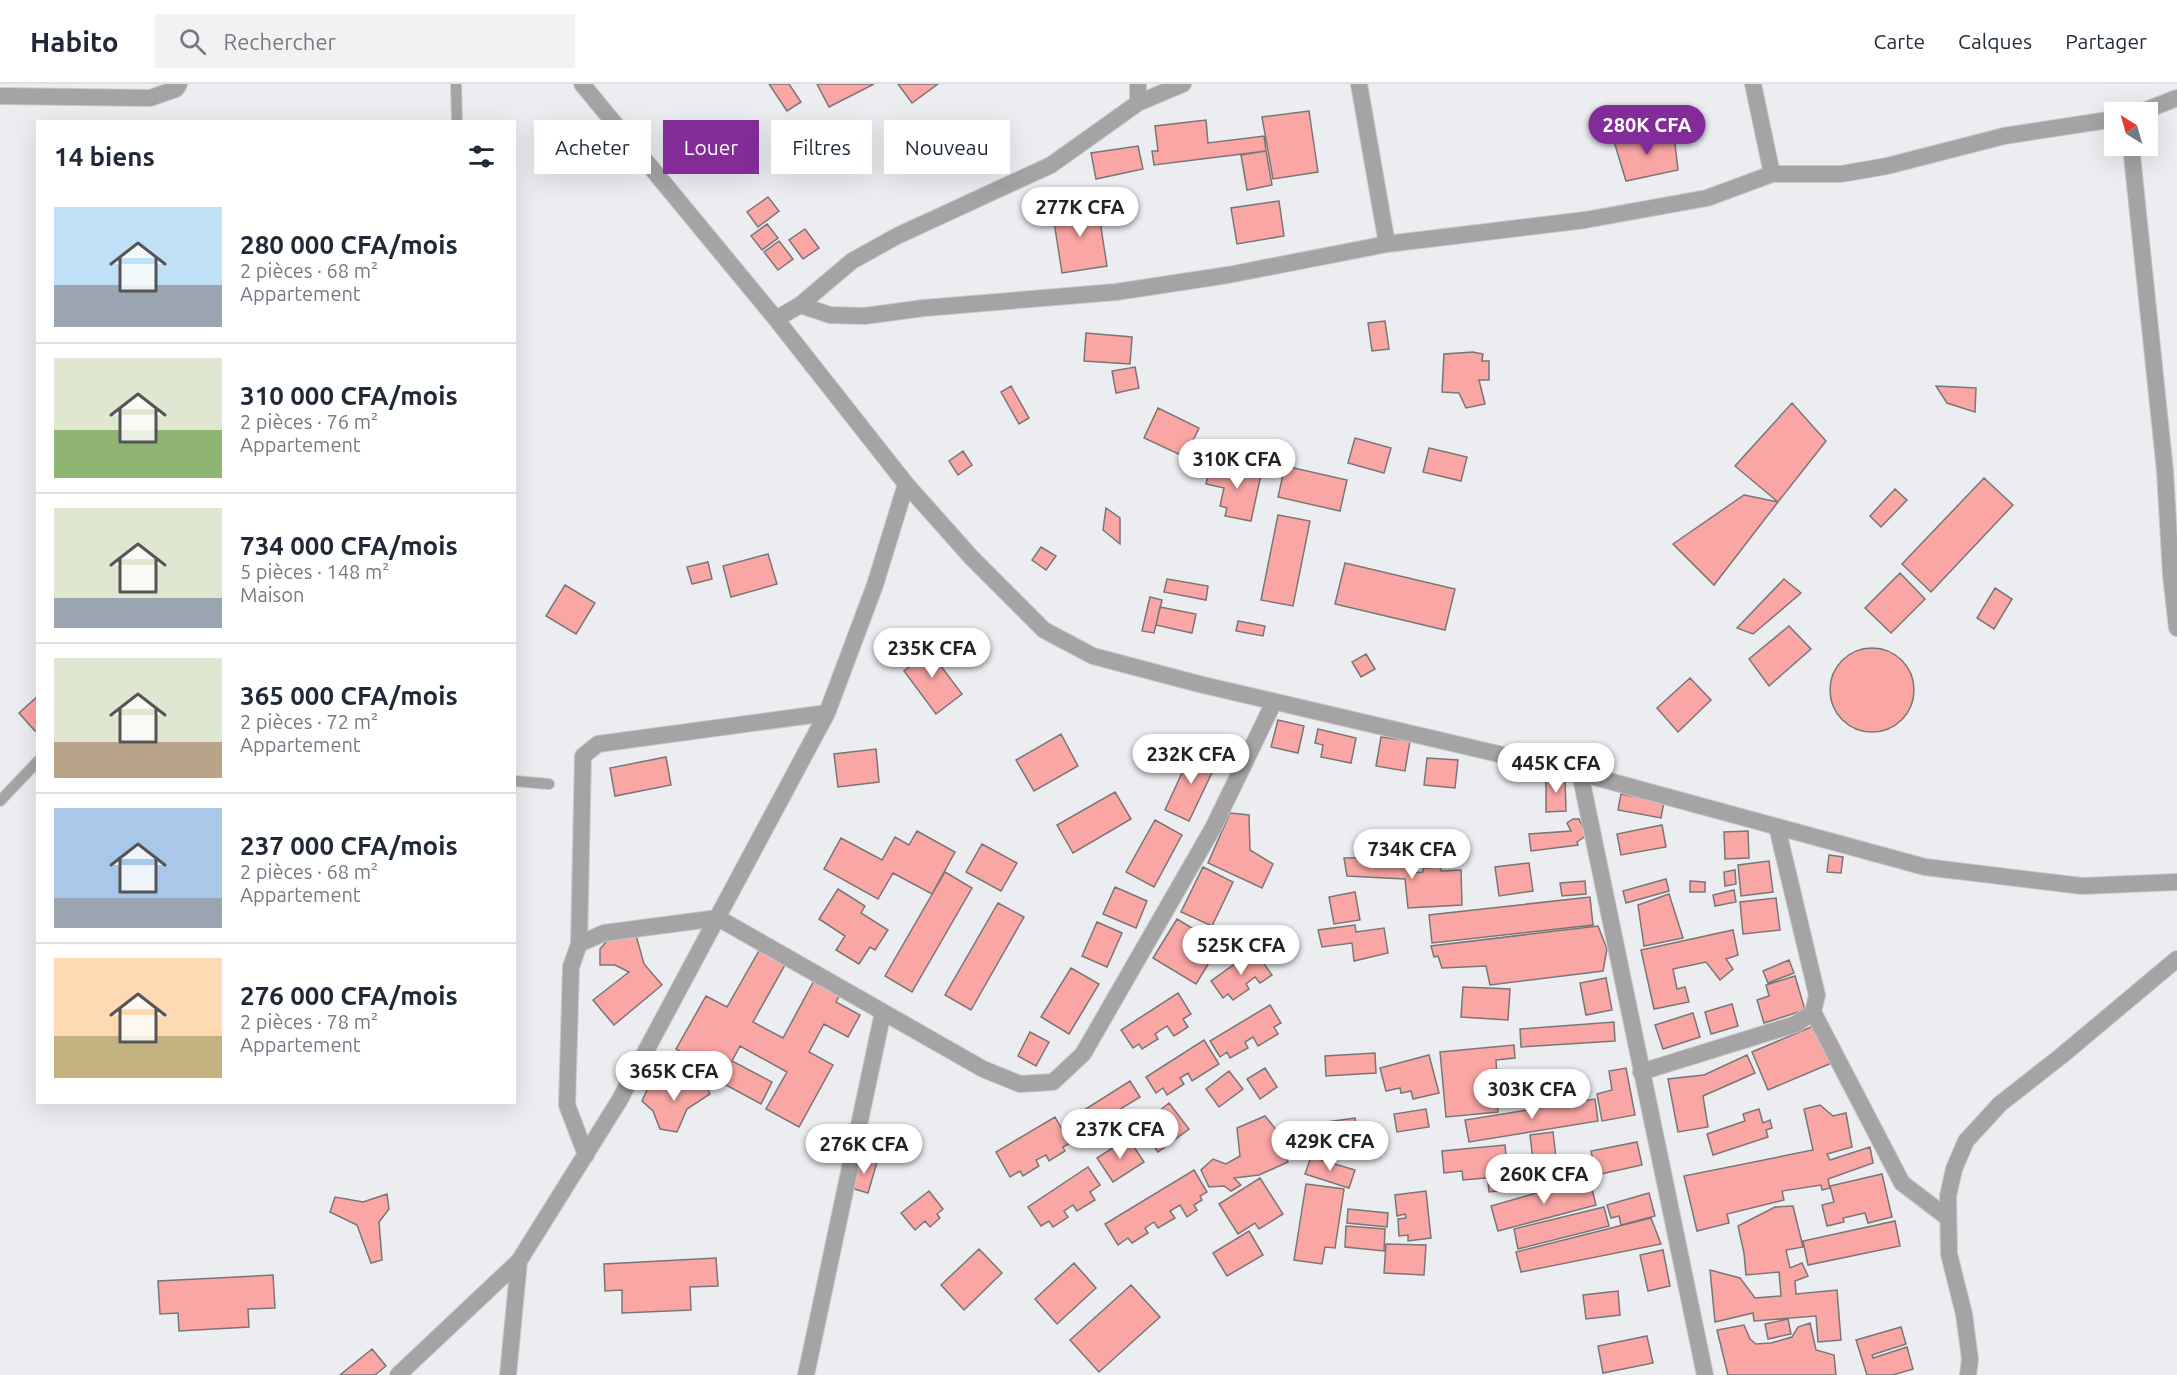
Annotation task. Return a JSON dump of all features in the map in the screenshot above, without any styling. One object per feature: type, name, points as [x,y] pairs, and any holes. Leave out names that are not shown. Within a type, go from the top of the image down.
[{"type":"street","points":[[0,96],[150,98],[176,89],[179,84]]},
{"type":"street","points":[[582,84],[776,319],[906,484],[971,557],[1044,630],[1093,656],[1199,684],[1580,773],[1925,867],[2082,886],[2177,882]]},
{"type":"street","points":[[1138,84],[1138,103]]},
{"type":"street","points":[[776,319],[800,305],[852,261],[897,236],[1051,165],[1101,127],[1138,103],[1182,84]]},
{"type":"street","points":[[1359,84],[1387,244]]},
{"type":"street","points":[[1753,84],[1772,174]]},
{"type":"street","points":[[2158,105],[2177,98]]},
{"type":"street","points":[[800,305],[830,315],[864,316],[924,308],[1116,292],[1228,275],[1387,244],[1596,218],[1707,198],[1772,174],[1840,174],[1887,166],[2004,136],[2104,121]]},
{"type":"street","points":[[2132,156],[2165,471],[2171,575],[2177,628]]},
{"type":"street","points":[[398,1375],[519,1261],[619,1101],[827,713],[875,585],[906,484]]},
{"type":"street","points":[[579,944],[604,933],[718,918],[983,1069],[1020,1084],[1053,1082],[1083,1054],[1213,828],[1274,702]]},
{"type":"street","points":[[586,1155],[567,1105],[571,967],[579,944],[583,756],[598,744],[827,713]]},
{"type":"street","points":[[1580,773],[1705,1375]]},
{"type":"street","points":[[1777,827],[1816,995],[1813,1012],[1902,1183],[1948,1218]]},
{"type":"street","points":[[1972,1370],[1964,1314],[1949,1254],[1948,1218],[1948,1196],[1954,1169],[1966,1141],[2000,1104],[2177,959]]},
{"type":"street","points":[[806,1375],[883,1012]]},
{"type":"street","points":[[1641,1072],[1796,1024],[1813,1012]]},
{"type":"street","points":[[508,1375],[519,1261]]},
{"type":"lane","points":[[456,84],[457,120]]},
{"type":"lane","points":[[0,801],[36,763]]},
{"type":"lane","points":[[516,781],[549,784]]},
{"type":"building","points":[[769,84],[789,84],[801,102],[787,111]]},
{"type":"building","points":[[817,84],[874,84],[829,107]]},
{"type":"building","points":[[898,84],[938,84],[912,103]]},
{"type":"building","points":[[1309,111],[1318,172],[1273,179],[1262,117]]},
{"type":"building","points":[[1206,120],[1208,143],[1264,136],[1266,151],[1154,165],[1152,151],[1158,151],[1155,126]]},
{"type":"building","points":[[1674,135],[1678,170],[1626,181],[1613,138]]},
{"type":"building","points":[[1138,146],[1143,169],[1096,179],[1091,153]]},
{"type":"building","points":[[1266,151],[1272,185],[1247,190],[1241,155]]},
{"type":"building","points":[[768,197],[779,211],[758,227],[747,212]]},
{"type":"building","points":[[1279,201],[1284,236],[1237,244],[1231,208]]},
{"type":"building","points":[[1097,202],[1107,266],[1062,273],[1052,209]]},
{"type":"building","points":[[767,224],[778,238],[762,250],[751,236]]},
{"type":"building","points":[[805,229],[819,248],[803,259],[789,240]]},
{"type":"building","points":[[779,241],[793,259],[778,270],[764,252]]},
{"type":"building","points":[[1385,321],[1389,349],[1372,351],[1368,323]]},
{"type":"building","points":[[1086,333],[1132,337],[1130,364],[1084,361]]},
{"type":"building","points":[[1473,352],[1483,354],[1482,361],[1489,361],[1489,380],[1479,380],[1485,404],[1466,408],[1459,393],[1442,392],[1444,354]]},
{"type":"building","points":[[1135,367],[1139,388],[1116,393],[1112,371]]},
{"type":"building","points":[[1011,386],[1029,418],[1019,424],[1001,392]]},
{"type":"building","points":[[1936,386],[1976,388],[1975,412],[1947,403]]},
{"type":"building","points":[[1792,403],[1826,441],[1778,502],[1735,466]]},
{"type":"building","points":[[1158,408],[1199,428],[1185,457],[1144,438]]},
{"type":"building","points":[[1355,438],[1391,448],[1384,473],[1348,463]]},
{"type":"building","points":[[1429,448],[1467,457],[1461,481],[1423,472]]},
{"type":"building","points":[[963,451],[972,465],[958,475],[949,461]]},
{"type":"building","points":[[1231,464],[1262,470],[1251,521],[1225,516],[1227,508],[1220,506],[1224,488],[1206,484],[1210,467],[1230,471]]},
{"type":"building","points":[[1285,466],[1347,480],[1340,511],[1278,497]]},
{"type":"building","points":[[1984,478],[2013,505],[1931,592],[1902,564]]},
{"type":"building","points":[[1895,489],[1907,500],[1881,527],[1870,516]]},
{"type":"building","points":[[1744,495],[1778,502],[1714,585],[1673,544]]},
{"type":"building","points":[[1106,508],[1120,518],[1120,544],[1103,530]]},
{"type":"building","points":[[1278,515],[1310,521],[1293,606],[1261,600]]},
{"type":"building","points":[[1041,547],[1056,556],[1046,570],[1032,560]]},
{"type":"building","points":[[768,554],[777,584],[731,597],[723,566]]},
{"type":"building","points":[[708,562],[712,579],[692,584],[687,567]]},
{"type":"building","points":[[1345,563],[1455,589],[1445,630],[1335,604]]},
{"type":"building","points":[[1900,573],[1925,599],[1891,633],[1865,608]]},
{"type":"building","points":[[1167,579],[1208,586],[1206,600],[1164,592]]},
{"type":"building","points":[[1784,579],[1801,593],[1753,634],[1737,628]]},
{"type":"building","points":[[565,585],[595,603],[576,634],[546,616]]},
{"type":"building","points":[[1995,588],[2012,599],[1994,629],[1977,618]]},
{"type":"building","points":[[1150,597],[1162,600],[1154,633],[1142,631]]},
{"type":"building","points":[[1160,607],[1196,614],[1192,633],[1156,625]]},
{"type":"building","points":[[1238,621],[1265,626],[1263,636],[1236,631]]},
{"type":"building","points":[[1789,626],[1811,649],[1769,686],[1749,659]]},
{"type":"building","points":[[919,637],[962,694],[936,714],[904,671],[921,658],[910,643]]},
{"type":"building","points":[[1872,648],[1888,651],[1902,660],[1911,674],[1914,690],[1911,706],[1902,720],[1888,729],[1872,732],[1856,729],[1842,720],[1833,706],[1830,690],[1833,674],[1842,660],[1856,651]]},
{"type":"building","points":[[1366,654],[1375,669],[1361,677],[1352,662]]},
{"type":"building","points":[[1690,678],[1711,700],[1678,732],[1657,708]]},
{"type":"building","points":[[36,698],[36,730],[35,731],[19,713]]},
{"type":"building","points":[[1278,720],[1304,726],[1298,753],[1271,747]]},
{"type":"building","points":[[1318,729],[1356,738],[1351,763],[1321,757],[1323,745],[1315,743]]},
{"type":"building","points":[[1061,734],[1078,766],[1034,791],[1016,760]]},
{"type":"building","points":[[1381,737],[1410,741],[1405,771],[1376,766]]},
{"type":"building","points":[[876,749],[879,782],[838,787],[834,754]]},
{"type":"building","points":[[1193,749],[1218,760],[1189,821],[1165,810]]},
{"type":"building","points":[[666,757],[671,785],[615,796],[610,768]]},
{"type":"building","points":[[1427,758],[1458,760],[1455,788],[1424,785]]},
{"type":"building","points":[[1546,775],[1565,778],[1566,811],[1546,812]]},
{"type":"building","points":[[1115,792],[1131,819],[1073,853],[1057,825]]},
{"type":"building","points":[[1621,794],[1664,802],[1661,818],[1618,810]]},
{"type":"building","points":[[1230,813],[1249,815],[1250,850],[1273,864],[1262,888],[1208,863]]},
{"type":"building","points":[[1573,819],[1579,819],[1587,835],[1577,842],[1578,845],[1531,851],[1529,834],[1571,831],[1567,823]]},
{"type":"building","points":[[1155,820],[1182,835],[1154,887],[1126,872]]},
{"type":"building","points":[[1662,825],[1666,847],[1621,855],[1617,834]]},
{"type":"building","points":[[917,831],[955,852],[932,894],[893,873],[878,899],[824,869],[841,838],[882,860],[895,837],[909,845]]},
{"type":"building","points":[[1748,831],[1749,858],[1725,859],[1724,832]]},
{"type":"building","points":[[982,844],[1017,863],[1001,891],[966,872]]},
{"type":"building","points":[[1829,855],[1843,857],[1841,873],[1827,872]]},
{"type":"building","points":[[1408,857],[1413,873],[1423,872],[1423,868],[1440,867],[1441,871],[1461,870],[1462,905],[1408,908],[1405,879],[1347,876],[1344,858]]},
{"type":"building","points":[[1769,861],[1773,892],[1741,896],[1738,865]]},
{"type":"building","points":[[1529,863],[1533,891],[1499,896],[1495,867]]},
{"type":"building","points":[[1203,867],[1233,882],[1212,926],[1181,912]]},
{"type":"building","points":[[1735,870],[1736,884],[1725,886],[1724,872]]},
{"type":"building","points":[[945,872],[972,888],[912,992],[885,976]]},
{"type":"building","points":[[1666,879],[1669,891],[1626,903],[1623,891]]},
{"type":"building","points":[[1585,881],[1586,894],[1562,896],[1560,883]]},
{"type":"building","points":[[1690,881],[1705,882],[1705,892],[1690,892]]},
{"type":"building","points":[[1115,887],[1147,901],[1136,928],[1103,914]]},
{"type":"building","points":[[838,889],[865,906],[861,913],[888,930],[875,950],[870,947],[859,964],[836,950],[845,936],[819,919]]},
{"type":"building","points":[[1734,890],[1736,902],[1715,906],[1713,895]]},
{"type":"building","points":[[1355,892],[1360,920],[1334,924],[1329,897]]},
{"type":"building","points":[[1669,894],[1683,938],[1644,946],[1638,905]]},
{"type":"building","points":[[1590,897],[1593,925],[1432,943],[1429,915]]},
{"type":"building","points":[[1776,898],[1780,930],[1743,934],[1740,902]]},
{"type":"building","points":[[998,903],[1024,917],[971,1010],[945,995]]},
{"type":"building","points":[[1177,919],[1220,945],[1196,984],[1153,958]]},
{"type":"building","points":[[1097,922],[1122,933],[1107,967],[1082,956]]},
{"type":"building","points":[[1355,925],[1356,932],[1384,928],[1388,953],[1354,961],[1352,943],[1322,947],[1318,930]]},
{"type":"building","points":[[1598,926],[1607,949],[1603,971],[1490,985],[1486,966],[1442,968],[1438,956],[1434,957],[1431,946]]},
{"type":"building","points":[[616,930],[636,935],[644,964],[662,985],[614,1025],[593,1000],[629,972],[615,965],[600,965],[600,949]]},
{"type":"building","points":[[1733,930],[1738,955],[1726,959],[1733,969],[1720,980],[1706,962],[1673,969],[1677,989],[1685,987],[1689,1002],[1654,1009],[1641,950]]},
{"type":"building","points":[[760,949],[786,963],[753,1022],[783,1038],[816,977],[842,991],[836,1002],[860,1015],[848,1037],[824,1024],[809,1052],[833,1065],[799,1127],[766,1109],[787,1072],[740,1046],[732,1061],[772,1082],[761,1104],[713,1078],[717,1071],[676,1049],[706,996],[727,1007]]},
{"type":"building","points":[[1254,950],[1272,975],[1260,983],[1255,977],[1246,984],[1249,989],[1233,1000],[1228,994],[1223,998],[1211,981]]},
{"type":"building","points":[[1789,960],[1794,973],[1768,983],[1763,971]]},
{"type":"building","points":[[1071,968],[1099,984],[1069,1034],[1041,1017]]},
{"type":"building","points":[[1795,976],[1805,1010],[1764,1023],[1757,1000],[1769,996],[1766,985]]},
{"type":"building","points":[[1606,978],[1612,1010],[1586,1015],[1580,983]]},
{"type":"building","points":[[1463,987],[1510,989],[1508,1020],[1461,1017]]},
{"type":"building","points":[[1178,993],[1191,1014],[1183,1019],[1188,1027],[1174,1036],[1167,1026],[1155,1034],[1158,1039],[1142,1049],[1139,1044],[1133,1048],[1121,1030]]},
{"type":"building","points":[[1732,1004],[1738,1026],[1711,1034],[1705,1012]]},
{"type":"building","points":[[1270,1005],[1281,1023],[1274,1027],[1278,1034],[1258,1046],[1253,1037],[1245,1042],[1248,1048],[1230,1058],[1227,1052],[1220,1057],[1210,1041]]},
{"type":"building","points":[[1693,1013],[1700,1037],[1663,1049],[1655,1025]]},
{"type":"building","points":[[1614,1022],[1615,1041],[1521,1047],[1520,1029]]},
{"type":"building","points":[[1818,1024],[1834,1062],[1768,1090],[1752,1052]]},
{"type":"building","points":[[1030,1032],[1049,1042],[1036,1066],[1018,1056]]},
{"type":"building","points":[[1204,1040],[1219,1064],[1192,1081],[1188,1073],[1180,1078],[1184,1084],[1167,1095],[1163,1088],[1156,1093],[1146,1077]]},
{"type":"building","points":[[1514,1045],[1515,1058],[1496,1060],[1497,1079],[1517,1077],[1518,1096],[1497,1098],[1498,1112],[1446,1117],[1440,1052]]},
{"type":"building","points":[[1375,1053],[1376,1073],[1326,1076],[1325,1056]]},
{"type":"building","points":[[1429,1055],[1439,1093],[1413,1099],[1411,1091],[1401,1093],[1400,1088],[1386,1091],[1380,1068]]},
{"type":"building","points":[[1747,1055],[1755,1073],[1703,1096],[1708,1127],[1678,1132],[1668,1079],[1704,1075]]},
{"type":"building","points":[[1265,1068],[1277,1087],[1260,1099],[1247,1079]]},
{"type":"building","points":[[1626,1068],[1635,1115],[1602,1121],[1597,1094],[1612,1090],[1609,1071]]},
{"type":"building","points":[[1229,1071],[1243,1089],[1219,1107],[1206,1089]]},
{"type":"building","points":[[701,1075],[710,1094],[687,1109],[677,1132],[660,1129],[653,1111],[642,1101],[650,1083],[671,1091]]},
{"type":"building","points":[[1569,1078],[1572,1089],[1544,1096],[1541,1086]]},
{"type":"building","points":[[1130,1081],[1140,1097],[1083,1132],[1073,1117]]},
{"type":"building","points":[[1595,1099],[1598,1121],[1469,1142],[1465,1120]]},
{"type":"building","points":[[1169,1103],[1189,1129],[1158,1152],[1139,1127]]},
{"type":"building","points":[[1820,1105],[1833,1116],[1846,1113],[1852,1147],[1827,1154],[1830,1160],[1870,1147],[1873,1163],[1828,1179],[1830,1188],[1822,1190],[1821,1185],[1782,1191],[1784,1200],[1727,1214],[1729,1223],[1697,1231],[1684,1176],[1813,1150],[1804,1109]]},
{"type":"building","points":[[1426,1109],[1429,1127],[1397,1132],[1394,1114]]},
{"type":"building","points":[[1759,1109],[1763,1123],[1770,1120],[1772,1128],[1766,1130],[1768,1137],[1713,1155],[1707,1134],[1745,1121],[1743,1114]]},
{"type":"building","points":[[1265,1116],[1279,1133],[1288,1162],[1259,1175],[1234,1178],[1241,1185],[1231,1191],[1224,1186],[1209,1187],[1201,1170],[1213,1159],[1226,1164],[1240,1156],[1237,1128]]},
{"type":"building","points":[[1055,1117],[1070,1143],[1063,1147],[1065,1151],[1049,1161],[1046,1155],[1036,1160],[1039,1166],[1023,1176],[1020,1171],[1010,1177],[996,1152]]},
{"type":"building","points":[[1355,1118],[1361,1153],[1332,1158],[1327,1122]]},
{"type":"building","points":[[1553,1132],[1556,1158],[1533,1160],[1530,1135]]},
{"type":"building","points":[[1128,1138],[1144,1162],[1113,1182],[1097,1158]]},
{"type":"building","points":[[1637,1142],[1642,1165],[1596,1175],[1591,1151]]},
{"type":"building","points":[[1505,1145],[1508,1176],[1463,1180],[1462,1171],[1444,1173],[1442,1151]]},
{"type":"building","points":[[860,1157],[877,1162],[868,1193],[851,1188]]},
{"type":"building","points":[[1311,1157],[1355,1170],[1349,1188],[1305,1174]]},
{"type":"building","points":[[1552,1161],[1554,1176],[1519,1179],[1517,1164]]},
{"type":"building","points":[[1088,1167],[1100,1185],[1090,1192],[1095,1200],[1077,1211],[1073,1205],[1064,1211],[1068,1217],[1053,1227],[1049,1221],[1041,1226],[1028,1207]]},
{"type":"building","points":[[1194,1170],[1207,1192],[1200,1196],[1202,1200],[1194,1205],[1197,1210],[1187,1217],[1180,1205],[1170,1211],[1175,1218],[1158,1228],[1154,1222],[1145,1228],[1148,1233],[1132,1243],[1128,1238],[1118,1245],[1105,1224]]},
{"type":"building","points":[[1882,1174],[1892,1217],[1868,1223],[1865,1213],[1843,1218],[1844,1222],[1827,1226],[1822,1205],[1834,1202],[1830,1186]]},
{"type":"building","points":[[1260,1178],[1283,1214],[1259,1229],[1255,1223],[1238,1234],[1219,1204]]},
{"type":"building","points":[[1589,1178],[1596,1205],[1498,1231],[1491,1206]]},
{"type":"building","points":[[1508,1181],[1508,1190],[1489,1192],[1488,1182]]},
{"type":"building","points":[[1306,1184],[1344,1189],[1335,1248],[1325,1247],[1322,1264],[1294,1260]]},
{"type":"building","points":[[929,1191],[943,1209],[937,1214],[940,1218],[930,1227],[925,1221],[915,1230],[901,1213]]},
{"type":"building","points":[[1426,1191],[1431,1238],[1408,1241],[1408,1235],[1399,1236],[1398,1219],[1406,1218],[1405,1214],[1397,1216],[1395,1195]]},
{"type":"building","points":[[1649,1193],[1655,1216],[1621,1225],[1619,1216],[1611,1218],[1607,1205]]},
{"type":"building","points":[[387,1194],[389,1209],[379,1222],[382,1260],[371,1263],[357,1225],[330,1212],[335,1197],[363,1202]]},
{"type":"building","points":[[1793,1206],[1803,1247],[1786,1250],[1790,1268],[1802,1263],[1808,1276],[1795,1281],[1796,1294],[1837,1290],[1841,1340],[1818,1342],[1816,1316],[1754,1321],[1753,1313],[1715,1322],[1710,1270],[1740,1278],[1755,1298],[1781,1296],[1779,1272],[1746,1275],[1738,1226],[1775,1207]]},
{"type":"building","points":[[1604,1207],[1609,1226],[1518,1249],[1514,1229]]},
{"type":"building","points":[[1348,1209],[1388,1213],[1387,1227],[1347,1223]]},
{"type":"building","points":[[1651,1218],[1661,1244],[1521,1272],[1516,1252]]},
{"type":"building","points":[[1895,1221],[1900,1246],[1808,1265],[1803,1241]]},
{"type":"building","points":[[1346,1226],[1385,1229],[1384,1251],[1345,1247]]},
{"type":"building","points":[[1249,1231],[1263,1255],[1227,1276],[1213,1253]]},
{"type":"building","points":[[1386,1244],[1426,1245],[1424,1275],[1384,1273]]},
{"type":"building","points":[[979,1249],[1002,1273],[964,1310],[941,1285]]},
{"type":"building","points":[[1663,1250],[1670,1286],[1648,1291],[1640,1255]]},
{"type":"building","points":[[716,1258],[718,1286],[690,1287],[691,1310],[622,1313],[622,1290],[605,1291],[604,1264]]},
{"type":"building","points":[[1074,1263],[1096,1288],[1057,1324],[1035,1299]]},
{"type":"building","points":[[273,1275],[275,1308],[248,1309],[249,1327],[179,1331],[178,1313],[160,1314],[158,1281]]},
{"type":"building","points":[[1131,1285],[1160,1317],[1099,1372],[1070,1340]]},
{"type":"building","points":[[1618,1291],[1620,1315],[1586,1319],[1583,1295]]},
{"type":"building","points":[[1788,1319],[1791,1334],[1768,1339],[1765,1324]]},
{"type":"building","points":[[1810,1323],[1816,1350],[1834,1355],[1836,1375],[1728,1375],[1717,1330],[1744,1325],[1750,1339],[1756,1344],[1771,1343],[1792,1337],[1798,1327]]},
{"type":"building","points":[[1901,1327],[1906,1344],[1872,1355],[1873,1358],[1907,1347],[1913,1369],[1893,1375],[1867,1375],[1856,1340]]},
{"type":"building","points":[[1647,1336],[1653,1363],[1603,1373],[1598,1346]]},
{"type":"building","points":[[372,1349],[386,1366],[375,1375],[340,1375]]}]
